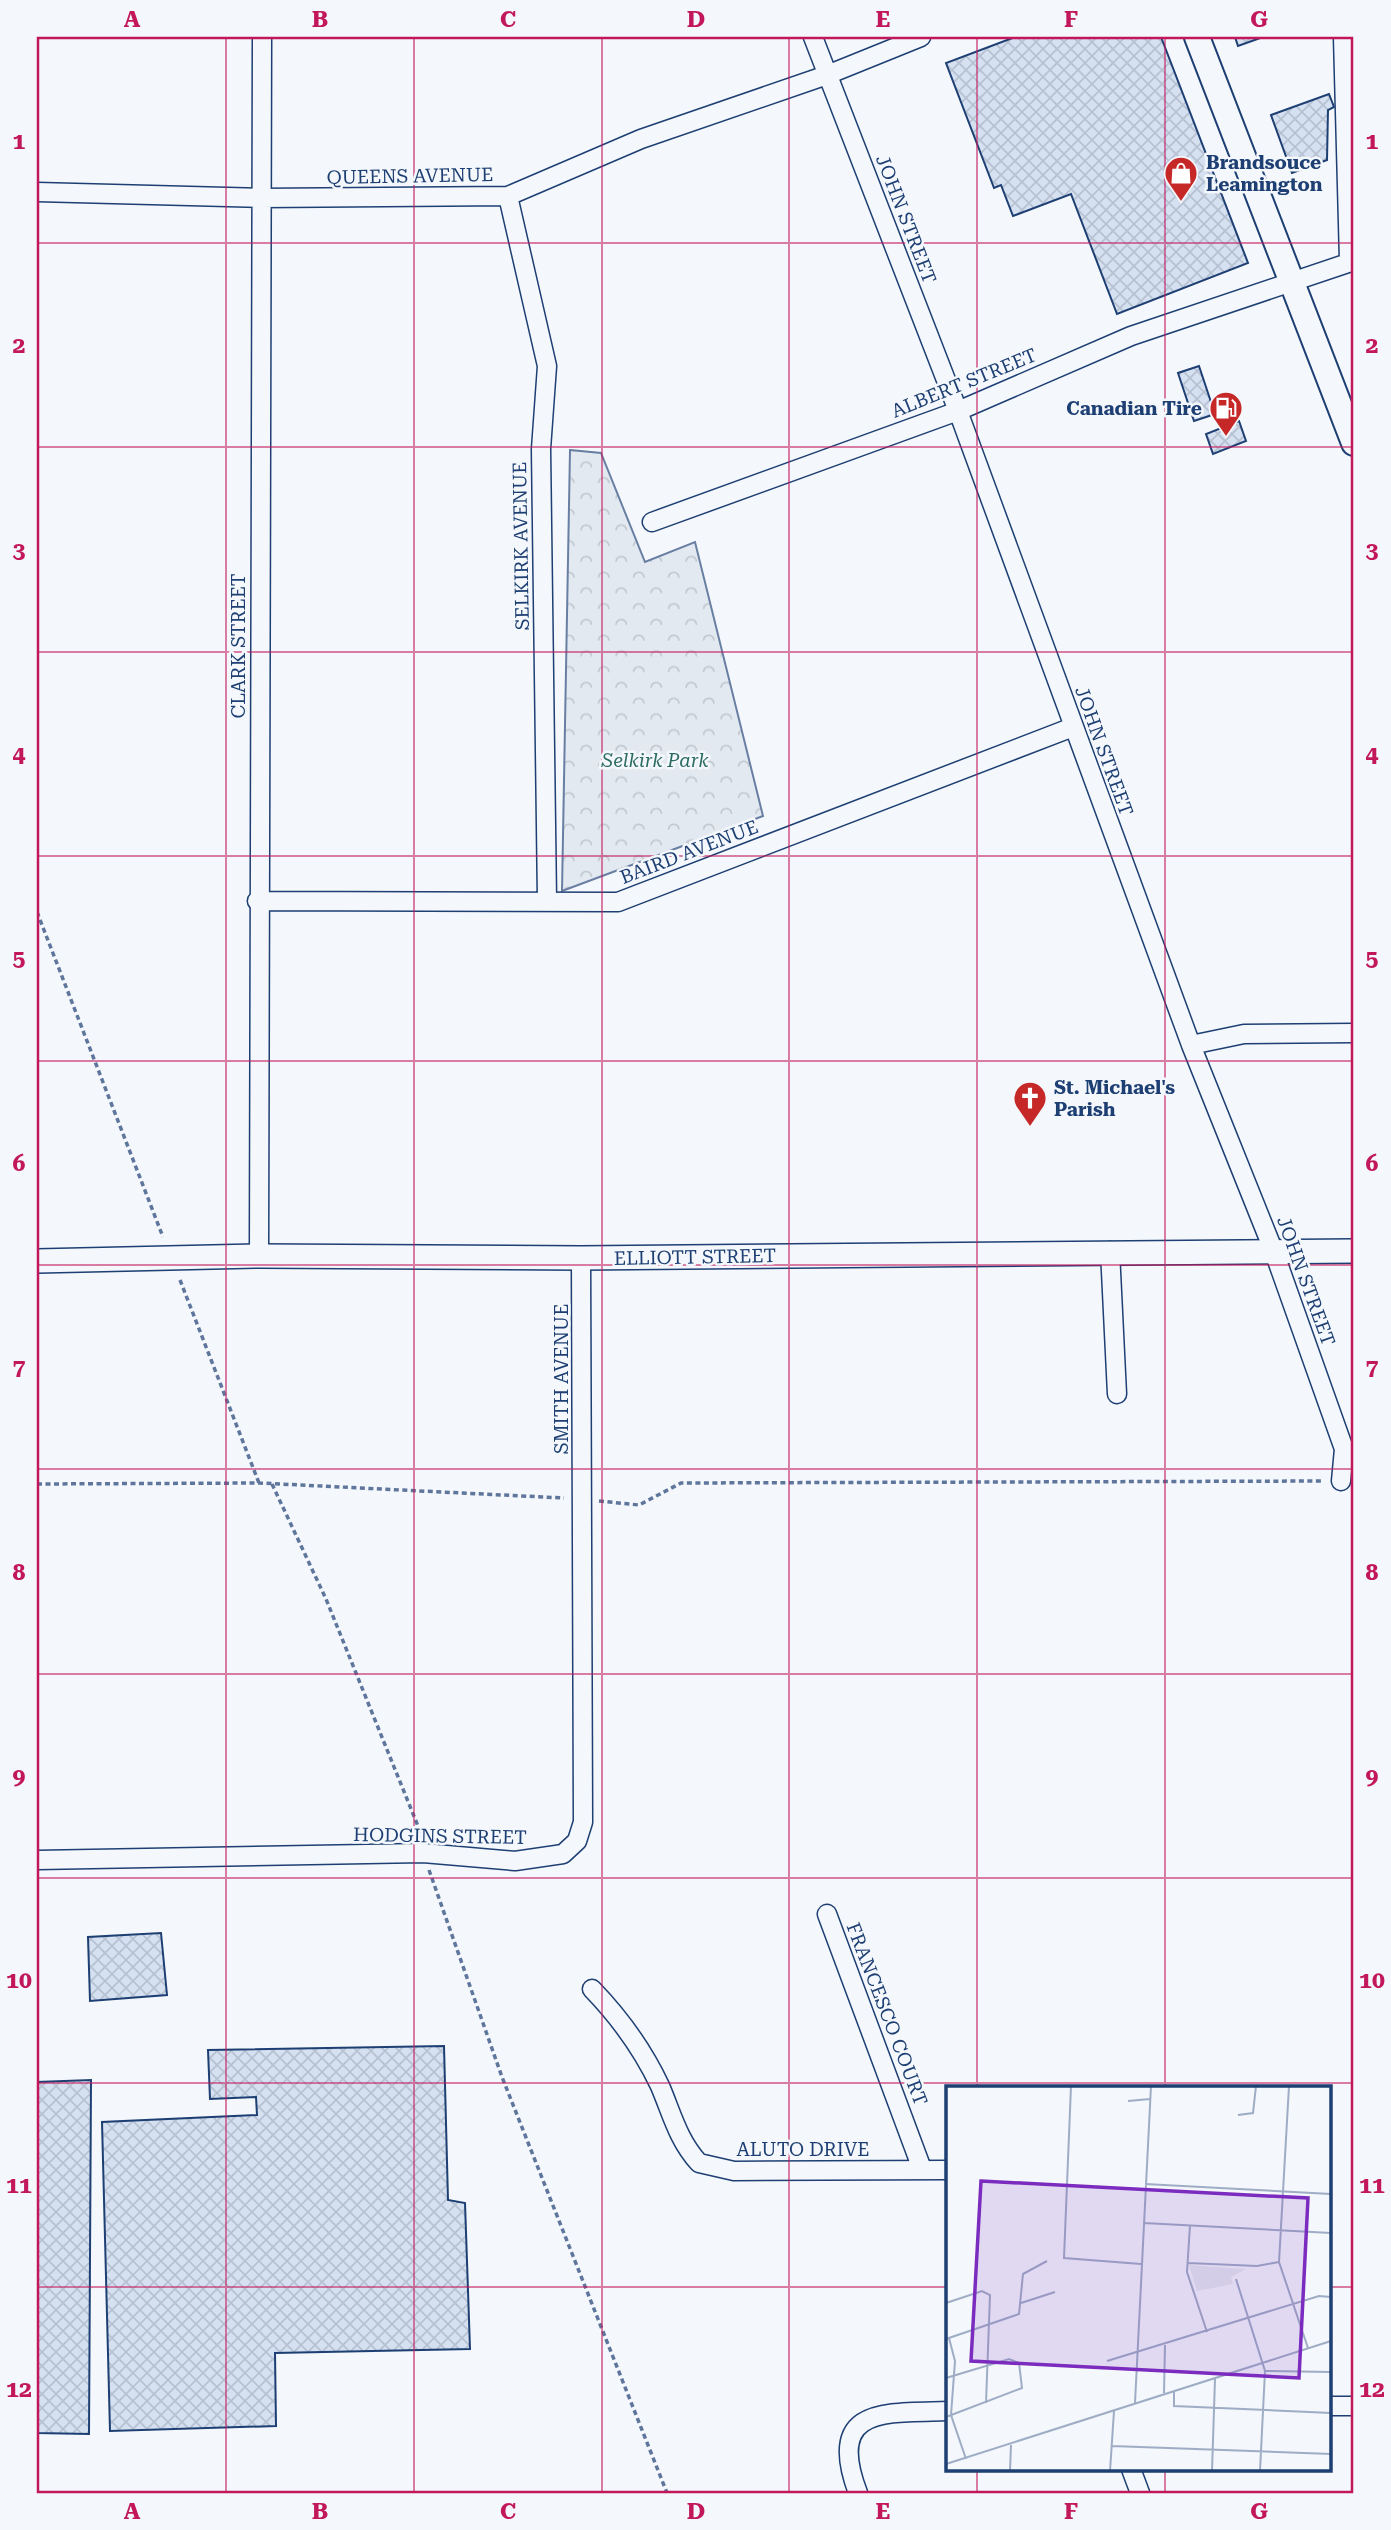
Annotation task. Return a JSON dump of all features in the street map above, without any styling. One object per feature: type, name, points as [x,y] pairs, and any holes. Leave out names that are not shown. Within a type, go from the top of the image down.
[{"type":"main road","points":[[1197,37],[1354,443]]},
{"type":"street","name":"CLARK STREET","points":[[259,1256],[257,901],[262,37]]},
{"type":"street","name":"JOHN STREET","points":[[813,37],[958,411],[1191,1045],[1274,1252],[1344,1449],[1341,1481]]},
{"type":"street","name":"QUEENS AVENUE","points":[[37,192],[261,198],[508,196],[641,138],[827,75],[921,37]]},
{"type":"street","points":[[1343,37],[1352,261]]},
{"type":"street","name":"SELKIRK AVENUE","points":[[508,196],[547,366],[541,449],[547,901]]},
{"type":"street","name":"ALBERT STREET","points":[[652,522],[958,411],[1131,336],[1352,261]]},
{"type":"street","name":"BAIRD AVENUE","points":[[257,901],[618,902],[1073,727]]},
{"type":"street","points":[[1191,1045],[1244,1034],[1354,1032]]},
{"type":"street","points":[[1110,1251],[1117,1394]]},
{"type":"street","name":"ELLIOTT STREET","points":[[37,1261],[259,1256],[581,1258],[1110,1251],[1354,1251]]},
{"type":"street","name":"SMITH AVENUE","points":[[581,1258],[582,1499]]},
{"type":"street","name":"HODGINS STREET","points":[[37,1860],[423,1853],[514,1861],[563,1854],[577,1841],[583,1822],[582,1499]]},
{"type":"street","name":"FRANCESCO COURT","points":[[827,1914],[922,2169]]},
{"type":"street","name":"ALUTO DRIVE","points":[[592,1989],[623,2022],[640,2047],[678,2133],[699,2163],[734,2171],[946,2170]]},
{"type":"street","points":[[1332,2406],[1354,2406]]},
{"type":"street","points":[[858,2493],[849,2464],[850,2439],[860,2423],[876,2415],[946,2412]]},
{"type":"street","points":[[1131,2470],[1140,2493]]},
{"type":"path","points":[[37,912],[259,1483]]},
{"type":"path","points":[[37,1485],[259,1483],[582,1499],[639,1505],[681,1483],[1341,1481]]},
{"type":"path","points":[[272,1484],[326,1599],[422,1833],[423,1853],[502,2077],[667,2493]]},
{"type":"green space","name":"Selkirk Park","points":[[570,450],[601,453],[645,562],[695,542],[763,816],[562,891]]},
{"type":"building","points":[[1015,37],[1161,37],[1248,263],[1117,314],[1071,194],[1013,216],[1001,185],[994,188],[946,63]]},
{"type":"building","points":[[1235,37],[1263,37],[1238,46]]},
{"type":"building","points":[[1329,94],[1334,107],[1328,110],[1327,160],[1292,173],[1271,115]]},
{"type":"building","points":[[1199,366],[1215,414],[1194,421],[1178,373]]},
{"type":"building","name":"Canadian Tire","points":[[1239,421],[1246,441],[1213,454],[1206,434]]},
{"type":"building","points":[[161,1933],[167,1995],[90,2001],[88,1937]]},
{"type":"building","points":[[444,2046],[448,2200],[465,2203],[470,2349],[275,2353],[276,2426],[110,2431],[102,2122],[257,2115],[256,2097],[210,2099],[208,2050]]},
{"type":"building","points":[[91,2080],[89,2434],[37,2433],[37,2082]]},
{"type":"place","name":"Brandsouce Leamington","points":[[1181,203]]},
{"type":"place","name":"Canadian Tire","points":[[1226,438]]},
{"type":"place","name":"St. Michael's Parish","points":[[1030,1128]]}]
